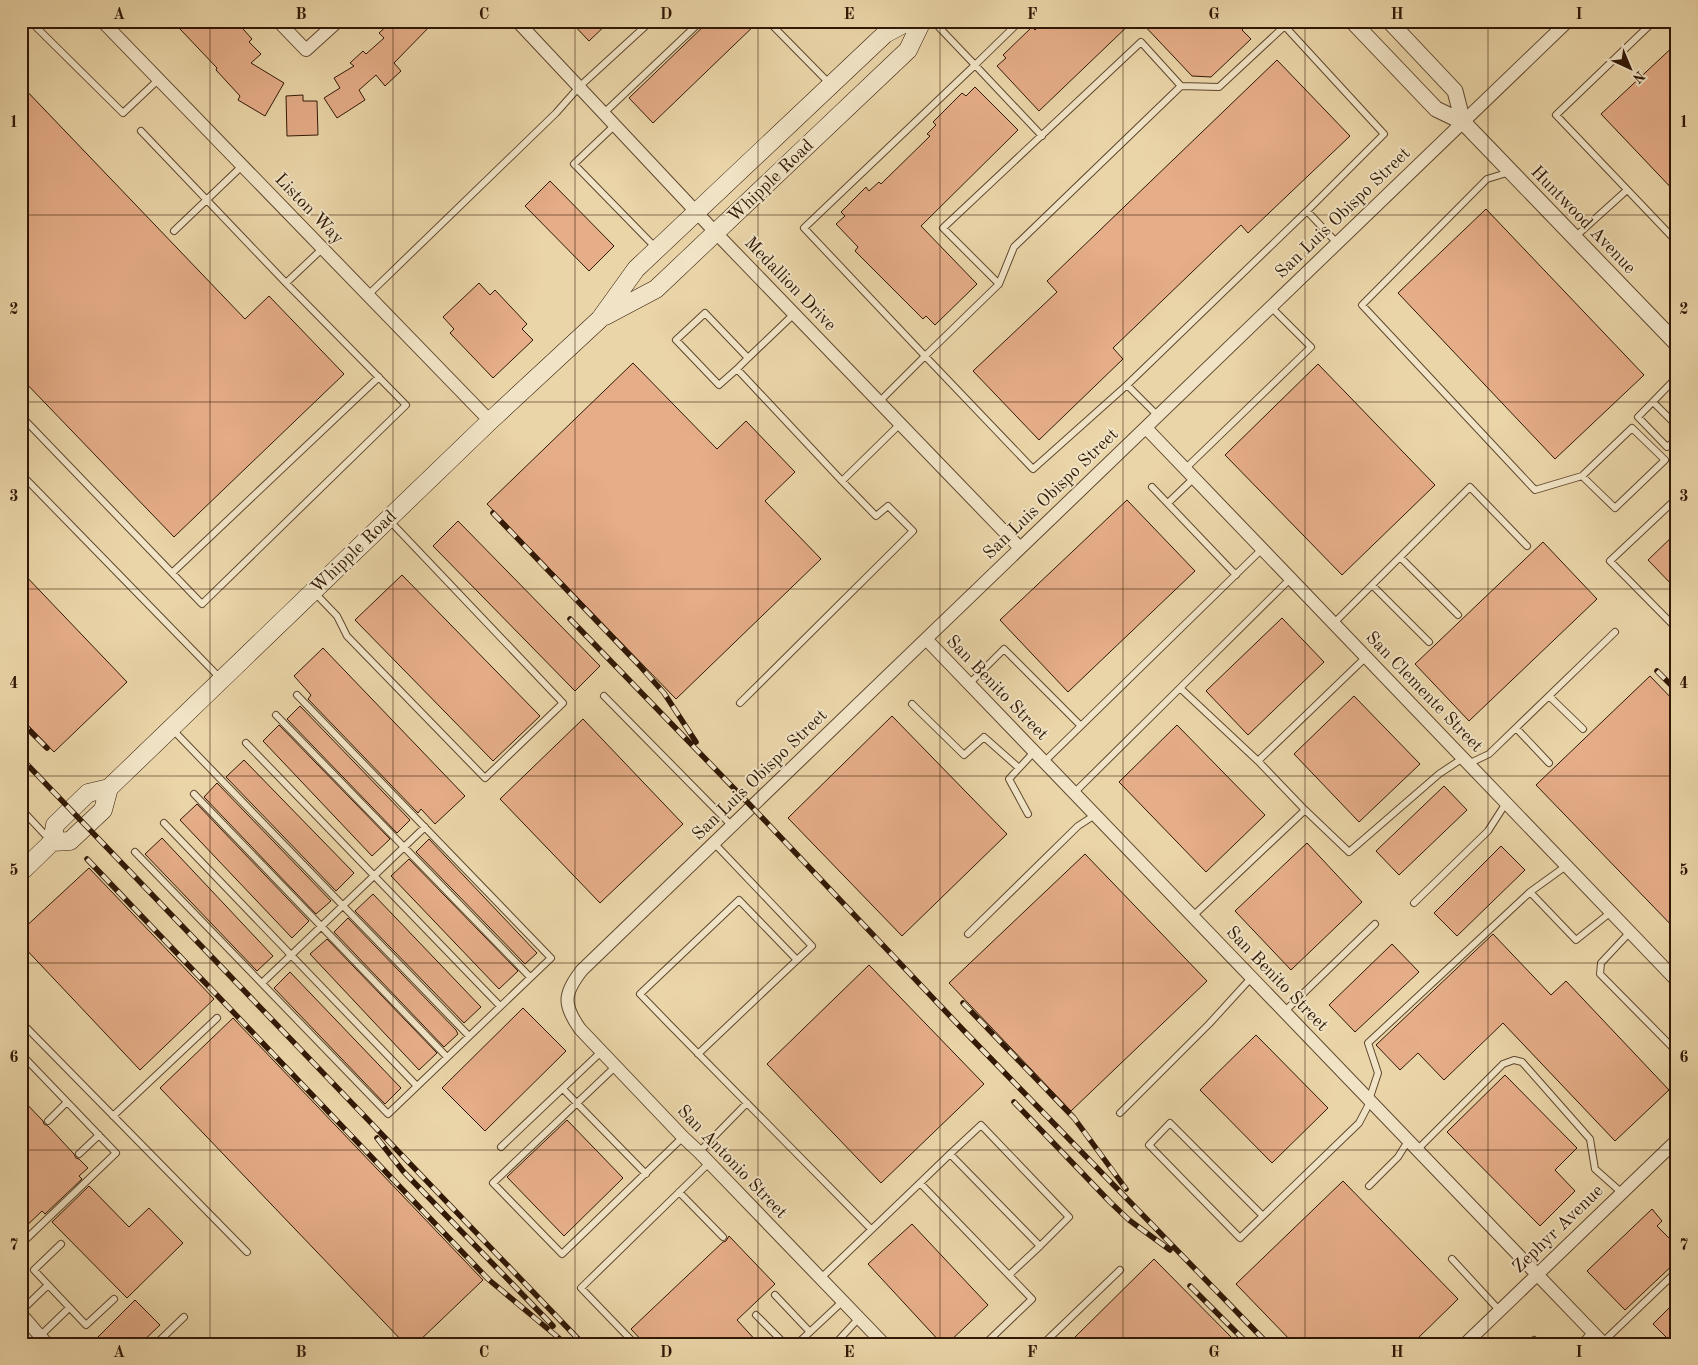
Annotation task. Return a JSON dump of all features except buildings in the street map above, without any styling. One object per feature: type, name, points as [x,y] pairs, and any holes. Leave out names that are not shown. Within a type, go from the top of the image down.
[{"type":"main road","name":"Whipple Road","points":[[21,872],[52,842],[55,825],[88,794],[109,788],[490,421],[600,319],[636,269],[885,34],[909,21]]},
{"type":"main road","name":"Whipple Road","points":[[600,319],[656,289],[908,50],[922,21]]},
{"type":"street","name":"Liston Way","points":[[102,21],[490,421]]},
{"type":"street","points":[[278,21],[306,50],[338,21]]},
{"type":"street","name":"Medallion Drive","points":[[517,21],[716,233],[1020,548]]},
{"type":"street","name":"Huntwood Avenue","points":[[1352,21],[1436,109],[1463,122],[1677,344]]},
{"type":"street","name":"Huntwood Avenue","points":[[1389,21],[1455,91],[1463,122]]},
{"type":"street","name":"San Luis Obispo Street","points":[[567,998],[571,983],[582,970],[1568,21]]},
{"type":"street","name":"San Clemente Street","points":[[1146,428],[1677,981]]},
{"type":"street","name":"San Benito Street","points":[[926,640],[1603,1343]]},
{"type":"street","name":"San Antonio Street","points":[[567,998],[570,1014],[580,1029],[884,1344]]},
{"type":"street","name":"Zephyr Avenue","points":[[1464,1344],[1677,1140]]},
{"type":"street","points":[[21,1312],[43,1340]]},
{"type":"lane","points":[[30,21],[123,113],[158,80]]},
{"type":"lane","points":[[368,295],[556,113],[579,87],[650,21]]},
{"type":"lane","points":[[604,113],[701,21]]},
{"type":"lane","points":[[768,21],[830,84]]},
{"type":"lane","points":[[933,21],[1042,136]]},
{"type":"lane","points":[[879,402],[925,356],[999,284],[1014,247],[1181,86],[1219,87],[1285,23],[1384,134],[1127,385],[1032,469],[925,356],[804,228],[1020,21]]},
{"type":"lane","points":[[1654,21],[1556,115],[1677,242]]},
{"type":"lane","points":[[999,284],[943,228],[1141,42],[1181,86]]},
{"type":"lane","points":[[615,125],[574,164],[657,249]]},
{"type":"lane","points":[[21,416],[202,604],[406,405],[141,131]]},
{"type":"lane","points":[[174,231],[242,166]]},
{"type":"lane","points":[[1510,172],[1487,179],[1362,305],[1535,490],[1582,476],[1632,428],[1665,460],[1615,508],[1582,476]]},
{"type":"lane","points":[[1574,238],[1627,190]]},
{"type":"lane","points":[[1306,211],[1337,244]]},
{"type":"lane","points":[[286,283],[323,248]]},
{"type":"lane","points":[[1168,503],[1190,473],[1311,347],[1271,307]]},
{"type":"lane","points":[[748,358],[705,313],[676,340],[719,385],[748,358],[794,314]]},
{"type":"lane","points":[[737,368],[876,516],[888,506],[913,531],[740,703]]},
{"type":"lane","points":[[172,573],[379,377]]},
{"type":"lane","points":[[1677,377],[1638,416],[1667,447],[1677,439]]},
{"type":"lane","points":[[1127,385],[1158,416]]},
{"type":"lane","points":[[1653,402],[1677,426]]},
{"type":"lane","points":[[842,481],[900,424]]},
{"type":"lane","points":[[21,474],[222,680]]},
{"type":"lane","points":[[1152,487],[1236,575]]},
{"type":"lane","points":[[1334,623],[1470,487],[1527,546]]},
{"type":"lane","points":[[1677,498],[1610,561],[1677,629]]},
{"type":"lane","points":[[313,592],[337,616],[346,636],[485,778],[563,703],[388,519]]},
{"type":"lane","points":[[1044,762],[1262,549]]},
{"type":"lane","points":[[1400,557],[1458,615]]},
{"type":"lane","points":[[1074,793],[1290,578]]},
{"type":"lane","points":[[1372,585],[1429,642]]},
{"type":"lane","points":[[1180,688],[1258,761],[1305,810],[1350,852],[1439,774],[1466,761],[1489,754],[1615,632]]},
{"type":"lane","points":[[969,684],[1004,649],[1081,726]]},
{"type":"lane","points":[[1258,761],[1366,657]]},
{"type":"lane","points":[[135,852],[388,1114],[550,958],[297,695]]},
{"type":"lane","points":[[604,696],[732,826]]},
{"type":"lane","points":[[1549,696],[1583,729]]},
{"type":"lane","points":[[912,704],[964,755],[984,737],[1019,768]]},
{"type":"lane","points":[[276,715],[530,977]]},
{"type":"lane","points":[[171,728],[469,1036]]},
{"type":"lane","points":[[1516,728],[1549,763]]},
{"type":"lane","points":[[246,744],[500,1006]]},
{"type":"lane","points":[[1028,814],[1009,779],[1034,752]]},
{"type":"lane","points":[[194,794],[447,1057]]},
{"type":"lane","points":[[1414,903],[1488,831],[1506,803]]},
{"type":"lane","points":[[21,809],[52,842]]},
{"type":"lane","points":[[1193,916],[1305,810]]},
{"type":"lane","points":[[968,934],[1078,826],[1096,815]]},
{"type":"lane","points":[[164,823],[417,1086]]},
{"type":"lane","points":[[262,983],[425,827]]},
{"type":"lane","points":[[698,1054],[812,946],[714,844]]},
{"type":"lane","points":[[1263,1216],[1170,1123],[1149,1145],[1240,1238],[1263,1216],[1359,1123],[1370,1101],[1378,1073],[1368,1043],[1530,892],[1566,866]]},
{"type":"lane","points":[[1530,892],[1576,940],[1611,912]]},
{"type":"lane","points":[[797,960],[740,900],[640,994],[871,1229]]},
{"type":"lane","points":[[1284,1012],[1375,924]]},
{"type":"lane","points":[[1630,932],[1601,963],[1600,974],[1677,1052]]},
{"type":"lane","points":[[1120,1112],[1209,1024],[1251,978]]},
{"type":"lane","points":[[114,1116],[217,1018]]},
{"type":"lane","points":[[21,1022],[247,1252]]},
{"type":"lane","points":[[502,1147],[602,1051]]},
{"type":"lane","points":[[21,1054],[116,1153],[21,1244]]},
{"type":"lane","points":[[1369,1186],[1398,1157],[1504,1064],[1514,1060],[1522,1062],[1590,1139],[1595,1169],[1622,1193]]},
{"type":"lane","points":[[616,1066],[493,1183],[562,1254],[683,1137]]},
{"type":"lane","points":[[563,1089],[646,1174]]},
{"type":"lane","points":[[48,1120],[67,1102]]},
{"type":"lane","points":[[699,1152],[747,1103]]},
{"type":"lane","points":[[821,1278],[981,1125],[1069,1217],[1008,1275]]},
{"type":"lane","points":[[79,1154],[99,1135]]},
{"type":"lane","points":[[950,1154],[1040,1246]]},
{"type":"lane","points":[[635,1344],[581,1288],[709,1162]]},
{"type":"lane","points":[[920,1183],[1032,1299],[985,1344]]},
{"type":"lane","points":[[679,1192],[723,1237]]},
{"type":"lane","points":[[62,1244],[34,1270],[69,1308],[86,1325],[114,1299]]},
{"type":"lane","points":[[1452,1259],[1499,1310]]},
{"type":"lane","points":[[1043,1344],[1120,1270]]},
{"type":"lane","points":[[1603,1343],[1677,1271]]},
{"type":"lane","points":[[21,1312],[48,1285]]},
{"type":"lane","points":[[775,1296],[810,1332]]},
{"type":"lane","points":[[797,1344],[842,1301]]},
{"type":"lane","points":[[43,1340],[69,1308]]},
{"type":"lane","points":[[756,1315],[785,1344]]},
{"type":"lane","points":[[156,1344],[184,1317]]},
{"type":"lane","points":[[835,1344],[859,1318]]},
{"type":"lane","points":[[1581,1344],[1592,1331]]},
{"type":"railway","points":[[493,513],[664,693],[696,742]]},
{"type":"railway","points":[[570,619],[752,807],[967,1034],[1268,1344]]},
{"type":"railway","points":[[1657,671],[1677,691]]},
{"type":"railway","points":[[21,722],[47,748]]},
{"type":"railway","points":[[21,758],[583,1344]]},
{"type":"railway","points":[[87,859],[488,1279],[566,1344]]},
{"type":"railway","points":[[963,1003],[1074,1118],[1126,1189]]},
{"type":"railway","points":[[1014,1102],[1110,1202],[1129,1220],[1170,1250]]},
{"type":"railway","points":[[377,1138],[403,1171],[553,1326]]},
{"type":"railway","points":[[1190,1286],[1248,1344]]}]
